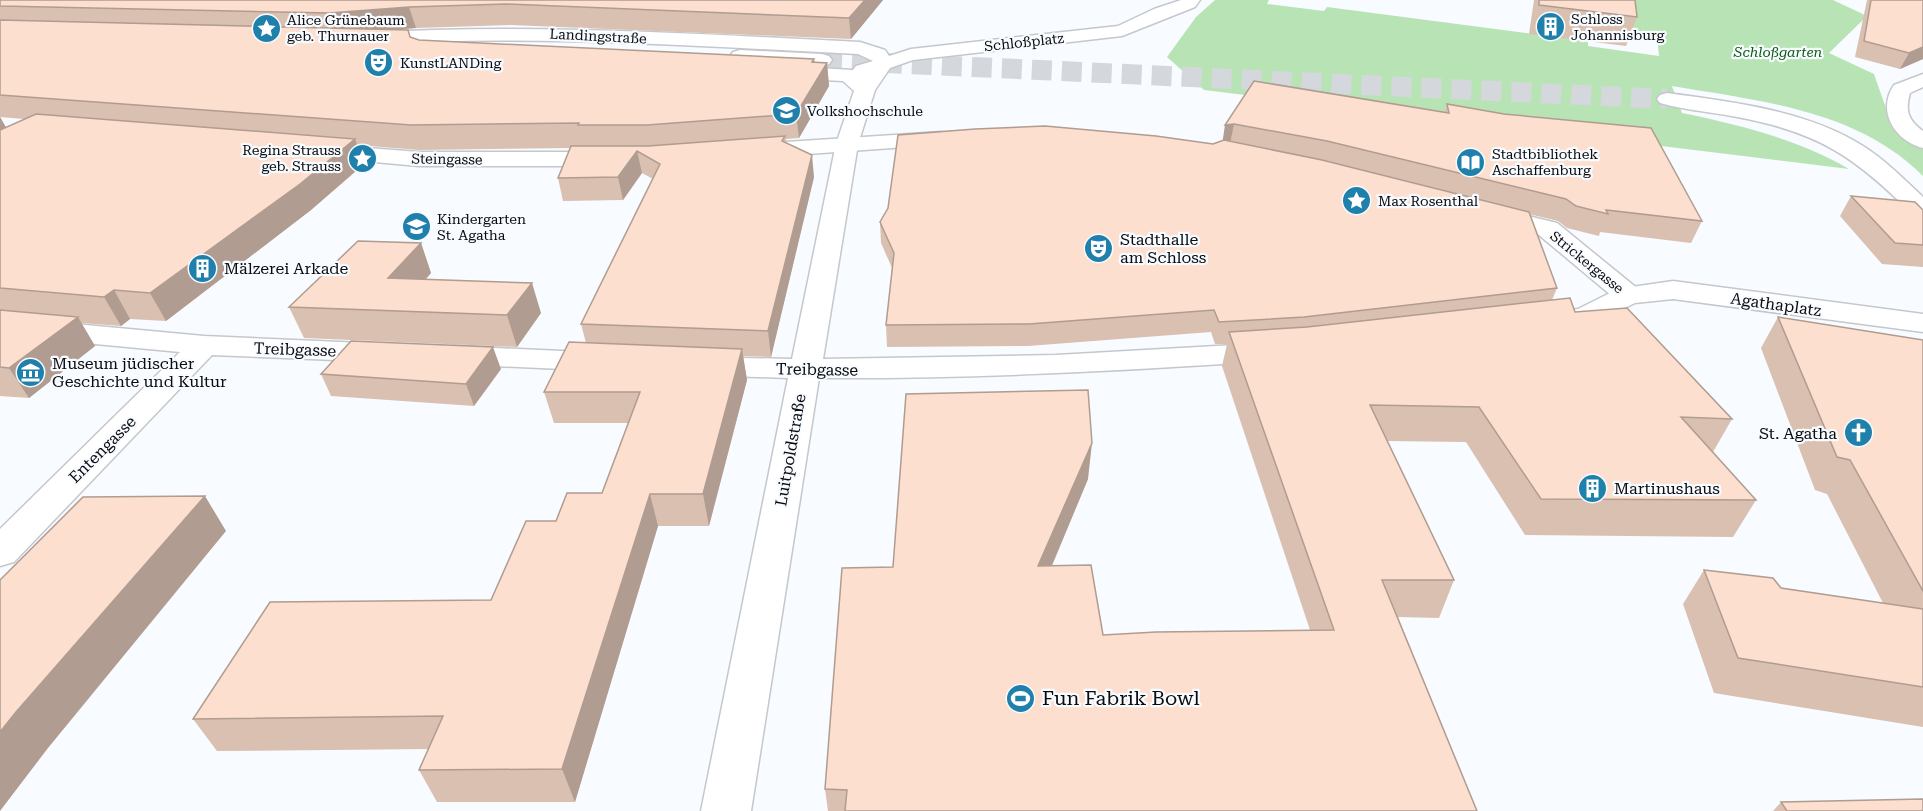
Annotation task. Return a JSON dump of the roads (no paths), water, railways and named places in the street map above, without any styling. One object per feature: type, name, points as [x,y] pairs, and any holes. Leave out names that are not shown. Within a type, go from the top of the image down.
[{"type":"street","name":"Schloßplatz","points":[[884,62],[911,55],[1122,31],[1192,0]]},
{"type":"street","points":[[1144,1],[1160,13]]},
{"type":"street","name":"Landingstraße","points":[[347,42],[416,35],[511,32],[860,48],[878,54],[884,62]]},
{"type":"street","points":[[347,42],[391,52],[426,54]]},
{"type":"street","name":"Landingstraße","points":[[347,42],[530,47],[822,60]]},
{"type":"street","points":[[730,69],[848,75],[884,62]]},
{"type":"street","name":"Luitpoldstraße","points":[[726,811],[804,370],[847,144],[865,90],[884,62]]},
{"type":"street","points":[[848,75],[865,90]]},
{"type":"street","points":[[1923,80],[1900,89],[1894,107],[1900,126],[1923,141]]},
{"type":"street","points":[[1667,99],[1756,114],[1830,139],[1853,150],[1886,175],[1923,211]]},
{"type":"street","points":[[732,153],[963,138]]},
{"type":"street","name":"Steingasse","points":[[292,149],[419,159],[629,159]]},
{"type":"street","name":"Strickergasse","points":[[1470,210],[1548,229],[1628,296]]},
{"type":"street","name":"Agathaplatz","points":[[1628,296],[1673,290],[1923,323]]},
{"type":"street","points":[[1528,324],[1584,316],[1628,296]]},
{"type":"street","name":"Treibgasse","points":[[0,326],[204,345],[638,363]]},
{"type":"street","name":"Entengasse","points":[[0,552],[204,345]]},
{"type":"street","name":"Treibgasse","points":[[674,364],[804,370],[874,370],[1136,361],[1299,350]]},
{"type":"tunnel","points":[[822,60],[1667,99]]},
{"type":"place","name":"Schloss Johannisburg","points":[[1550,27]]},
{"type":"place","name":"Alice Grünebaum geb. Thurnauer","points":[[266,28]]},
{"type":"place","name":"KunstLANDing","points":[[379,63]]},
{"type":"place","name":"Volkshochschule","points":[[786,111]]},
{"type":"place","name":"Regina Strauss geb. Strauss","points":[[362,158]]},
{"type":"place","name":"Stadtbibliothek Aschaffenburg","points":[[1471,162]]},
{"type":"place","name":"Max Rosenthal","points":[[1357,201]]},
{"type":"place","name":"Kindergarten St. Agatha","points":[[416,227]]},
{"type":"place","name":"Stadthalle am Schloss","points":[[1099,248]]},
{"type":"place","name":"Mälzerei Arkade","points":[[203,268]]},
{"type":"place","name":"Museum jüdischer Geschichte und Kultur","points":[[31,372]]},
{"type":"place","name":"St. Agatha","points":[[1858,433]]},
{"type":"place","name":"Martinushaus","points":[[1593,488]]},
{"type":"place","name":"Fun Fabrik Bowl","points":[[1021,698]]},
{"type":"park label","name":"Schloßgarten","points":[[1778,52]]}]
